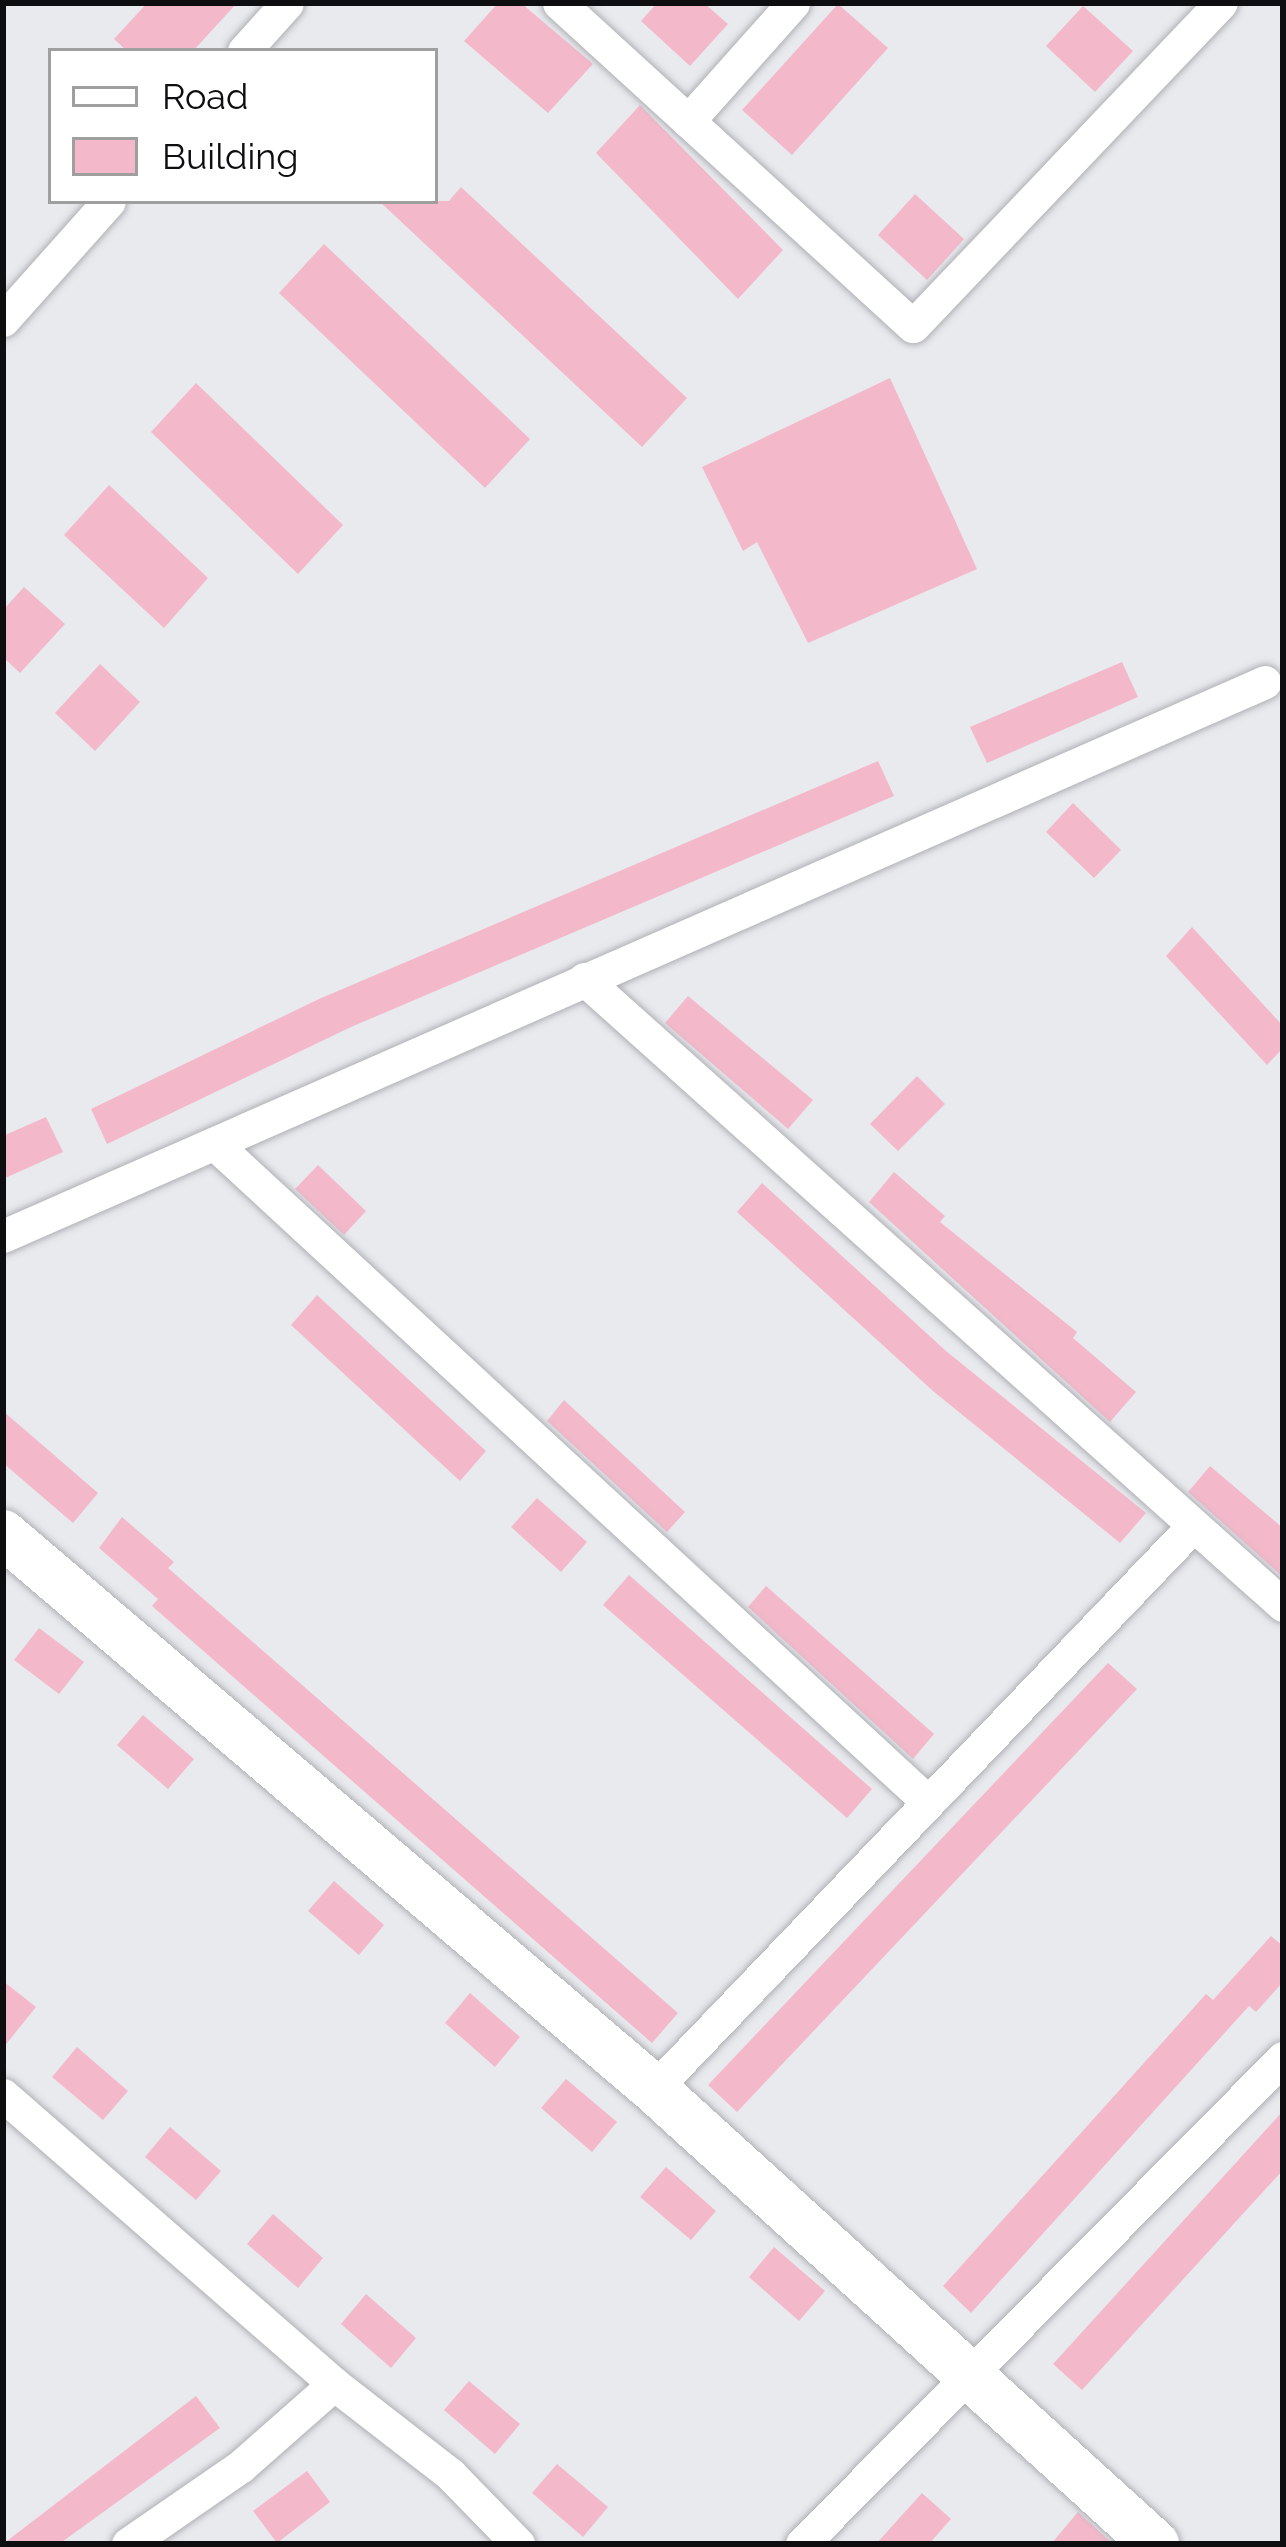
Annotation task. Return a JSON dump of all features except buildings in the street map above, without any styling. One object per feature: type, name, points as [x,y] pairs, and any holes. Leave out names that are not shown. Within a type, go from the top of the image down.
[{"type":"street","points":[[247,48],[287,3]]},
{"type":"street","points":[[559,3],[913,326],[1221,3]]},
{"type":"street","points":[[688,121],[793,3]]},
{"type":"street","points":[[3,320],[107,204]]},
{"type":"street","points":[[3,1236],[584,979],[1099,760],[1265,682]]},
{"type":"street","points":[[584,979],[1283,1605]]},
{"type":"street","points":[[216,1145],[928,1802]]},
{"type":"street","points":[[654,2090],[1192,1527]]},
{"type":"street","points":[[3,1534],[654,2090],[967,2380],[1155,2544]]},
{"type":"street","points":[[802,2544],[1283,2058]]},
{"type":"street","points":[[3,2095],[334,2384],[450,2474],[518,2544]]},
{"type":"street","points":[[128,2544],[241,2466],[334,2384]]}]
